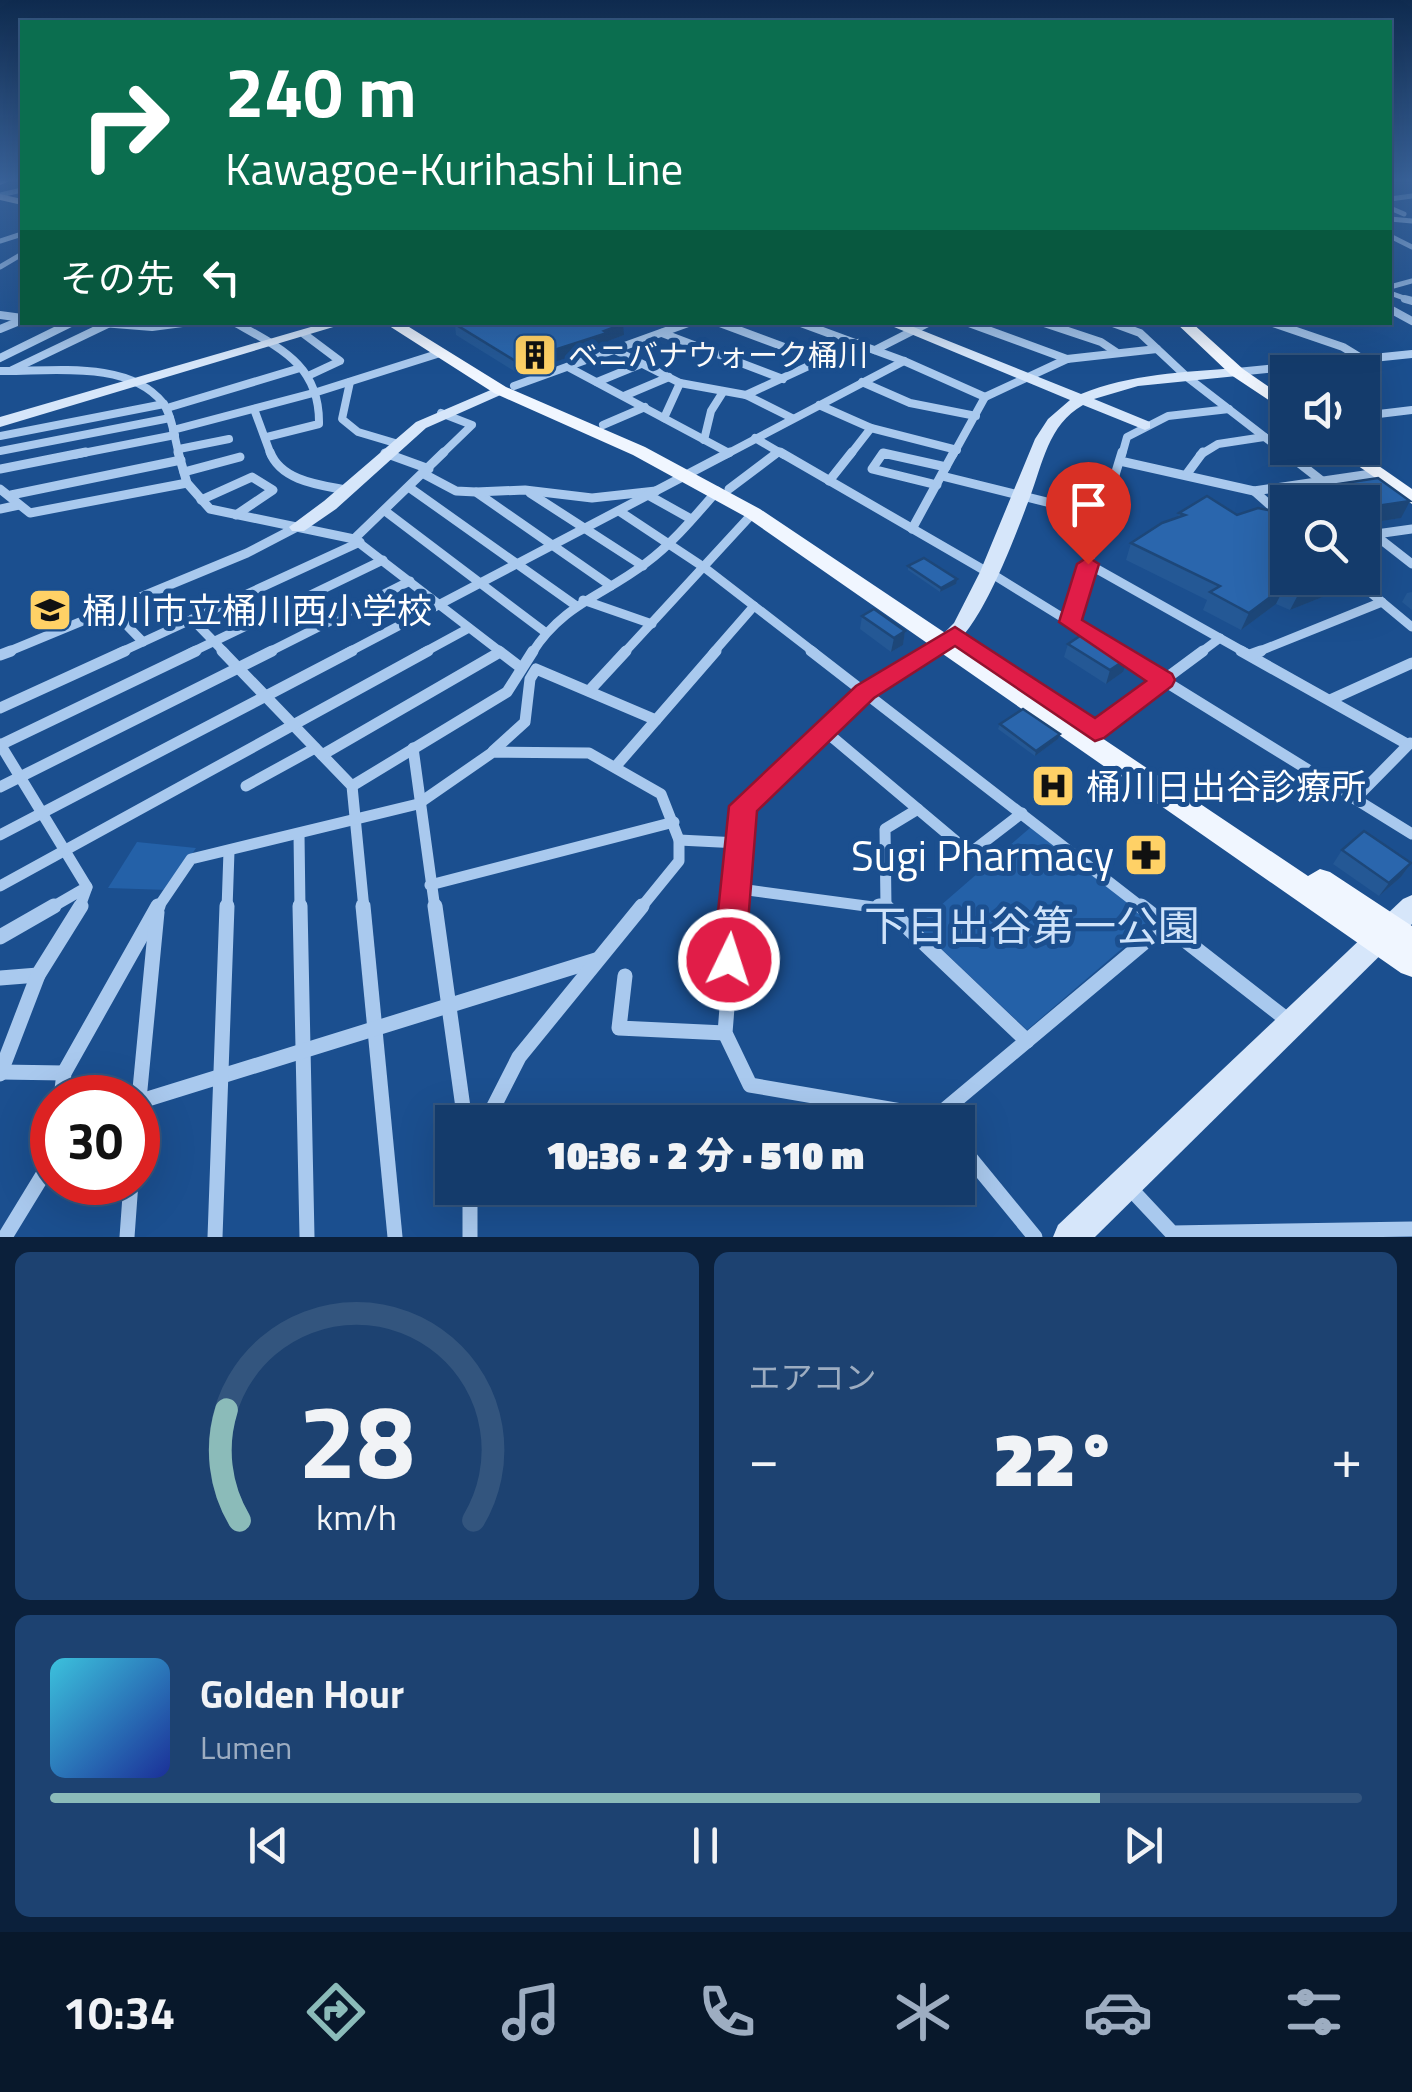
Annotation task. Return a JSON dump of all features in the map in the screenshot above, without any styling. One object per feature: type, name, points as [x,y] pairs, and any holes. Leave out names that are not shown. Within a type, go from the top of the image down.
[{"type":"main road","points":[[394,325],[437,354],[691,472]]},
{"type":"main road","points":[[411,325],[507,388],[603,425],[723,490],[1392,936]]},
{"type":"main road","points":[[1185,325],[1237,372],[1270,395]]},
{"type":"main road","points":[[1366,465],[1412,498]]},
{"type":"main road","points":[[723,490],[753,514],[1095,731],[1392,936],[1412,963]]},
{"type":"street","points":[[0,358],[67,325]]},
{"type":"street","points":[[4,372],[106,325]]},
{"type":"street","points":[[119,325],[171,325]]},
{"type":"street","points":[[239,325],[272,344],[310,375],[317,392],[319,424],[266,436]]},
{"type":"street","points":[[0,422],[334,325]]},
{"type":"street","points":[[0,655],[247,554],[298,527],[346,490],[390,448],[441,413],[684,325]]},
{"type":"street","points":[[725,325],[822,361]]},
{"type":"street","points":[[807,325],[904,361],[985,397]]},
{"type":"street","points":[[898,325],[1145,425]]},
{"type":"street","points":[[875,350],[924,325]]},
{"type":"street","points":[[974,325],[1067,359]]},
{"type":"street","points":[[1050,325],[1101,342],[1117,353]]},
{"type":"street","points":[[1119,325],[1140,332],[1187,377],[1322,481]]},
{"type":"street","points":[[1279,325],[1355,355]]},
{"type":"street","points":[[662,333],[779,380],[788,388]]},
{"type":"street","points":[[304,334],[340,361],[310,375]]},
{"type":"street","points":[[746,395],[858,343]]},
{"type":"street","points":[[912,528],[985,397],[1067,359],[1157,349]]},
{"type":"street","points":[[616,350],[680,383],[746,395],[792,418]]},
{"type":"street","points":[[0,469],[174,432],[437,354]]},
{"type":"street","points":[[1380,357],[1412,354]]},
{"type":"street","points":[[1094,356],[1107,365]]},
{"type":"street","points":[[0,834],[904,361]]},
{"type":"street","points":[[597,382],[641,364]]},
{"type":"street","points":[[568,367],[728,453]]},
{"type":"street","points":[[0,451],[167,410],[300,368]]},
{"type":"street","points":[[857,1105],[750,1085],[724,1033],[743,806],[865,692],[950,639],[989,573],[1042,440],[1055,419],[1083,398],[1120,386],[1270,369]]},
{"type":"street","points":[[4,372],[94,372],[136,382],[167,410],[185,478],[210,508],[357,540],[520,668]]},
{"type":"street","points":[[624,396],[669,377]]},
{"type":"street","points":[[350,382],[342,418],[358,432],[456,491],[526,490],[592,498],[652,493],[691,519]]},
{"type":"street","points":[[862,382],[910,403],[976,416]]},
{"type":"street","points":[[664,418],[680,383]]},
{"type":"street","points":[[704,440],[711,411],[722,392]]},
{"type":"street","points":[[819,405],[871,428],[956,450]]},
{"type":"street","points":[[603,425],[644,407]]},
{"type":"street","points":[[254,409],[266,436],[269,456],[292,476],[346,490]]},
{"type":"street","points":[[0,436],[167,410]]},
{"type":"street","points":[[1070,622],[1127,437],[1168,416],[1228,410]]},
{"type":"street","points":[[1380,414],[1412,410]]},
{"type":"street","points":[[0,708],[357,540],[472,425],[441,413]]},
{"type":"street","points":[[829,481],[871,428]]},
{"type":"street","points":[[1186,475],[1196,454],[1214,444],[1264,437]]},
{"type":"street","points":[[755,438],[989,573],[1412,834]]},
{"type":"street","points":[[179,449],[230,439]]},
{"type":"street","points":[[352,786],[507,692],[545,632],[579,603],[642,566],[671,543],[723,490],[778,452]]},
{"type":"street","points":[[942,476],[872,469],[883,453],[942,476],[1102,516]]},
{"type":"street","points":[[0,489],[30,513],[185,478],[240,456]]},
{"type":"street","points":[[10,495],[181,460]]},
{"type":"street","points":[[1120,461],[1254,492],[1378,473]]},
{"type":"street","points":[[201,500],[252,477],[273,490],[235,516]]},
{"type":"street","points":[[410,488],[579,603],[652,624]]},
{"type":"street","points":[[526,490],[642,566]]},
{"type":"street","points":[[476,492],[611,586]]},
{"type":"street","points":[[1254,492],[1270,506]]},
{"type":"street","points":[[0,509],[19,504]]},
{"type":"street","points":[[385,510],[545,632]]},
{"type":"street","points":[[619,510],[705,568],[1291,1023]]},
{"type":"street","points":[[588,691],[753,514]]},
{"type":"street","points":[[1380,533],[1412,529]]},
{"type":"street","points":[[1380,538],[1412,564]]},
{"type":"street","points":[[384,560],[0,744],[87,887],[86,898],[38,975],[0,1073],[64,1073],[158,906],[191,859],[418,804],[493,752],[525,722],[530,679],[536,669],[656,720]]},
{"type":"street","points":[[1088,564],[1410,743],[1356,800]]},
{"type":"street","points":[[0,787],[410,581]]},
{"type":"street","points":[[1374,595],[1412,627]]},
{"type":"street","points":[[1250,655],[1382,602]]},
{"type":"street","points":[[616,766],[754,606]]},
{"type":"street","points":[[111,610],[144,642]]},
{"type":"street","points":[[192,619],[352,786],[395,1237]]},
{"type":"street","points":[[0,886],[469,628]]},
{"type":"street","points":[[1095,731],[1220,638]]},
{"type":"street","points":[[246,786],[319,751],[500,652]]},
{"type":"street","points":[[1330,700],[1412,663]]},
{"type":"street","points":[[825,730],[970,853],[1022,814]]},
{"type":"street","points":[[413,748],[462,1105]]},
{"type":"street","points":[[493,752],[590,753],[661,794],[680,840],[678,861],[519,1056],[494,1105]]},
{"type":"street","points":[[886,908],[885,829],[918,809]]},
{"type":"street","points":[[430,886],[674,822]]},
{"type":"street","points":[[299,834],[307,1237]]},
{"type":"street","points":[[680,840],[738,843]]},
{"type":"street","points":[[215,1237],[228,851]]},
{"type":"street","points":[[0,937],[87,887]]},
{"type":"street","points":[[734,888],[886,908],[1028,1040]]},
{"type":"street","points":[[141,1075],[158,906]]},
{"type":"street","points":[[1070,1237],[1291,1023],[1392,936],[1412,908]]},
{"type":"street","points":[[955,1105],[1165,925]]},
{"type":"street","points":[[160,1095],[600,959]]},
{"type":"street","points":[[0,978],[38,975]]},
{"type":"street","points":[[625,976],[620,1028],[724,1033]]},
{"type":"street","points":[[975,1164],[1035,1237]]},
{"type":"street","points":[[1127,1184],[1172,1232],[1242,1236],[1412,1229]]},
{"type":"street","points":[[5,1237],[30,1196]]},
{"type":"street","points":[[126,1237],[129,1205]]},
{"type":"street","points":[[470,1205],[470,1237]]},
{"type":"green space","name":"下日出谷第一公園","points":[[1031,827],[1153,922],[1027,1030],[917,926]]},
{"type":"green space","points":[[137,842],[196,848],[168,890],[108,888]]},
{"type":"building","points":[[457,325],[620,325],[604,331],[607,333],[517,362]]},
{"type":"building","points":[[1378,478],[1410,501],[1380,506],[1380,485],[1338,484]]},
{"type":"building","points":[[1207,496],[1237,515],[1258,508],[1270,511],[1273,595],[1249,613],[1210,592],[1220,586],[1131,543],[1162,523],[1185,515],[1179,513]]},
{"type":"building","points":[[924,558],[957,579],[941,588],[908,566]]},
{"type":"building","points":[[874,609],[905,631],[894,638],[862,616]]},
{"type":"building","points":[[1086,632],[1128,658],[1110,670],[1068,644]]},
{"type":"building","points":[[1023,709],[1060,734],[1036,751],[1000,724]]},
{"type":"building","points":[[1364,831],[1411,863],[1389,883],[1342,850]]},
{"type":"place","name":"ベニバナウォーク桶川","points":[[535,355]]},
{"type":"place","name":"桶川市立桶川西小学校","points":[[50,610]]},
{"type":"place","name":"桶川日出谷診療所","points":[[1053,786]]},
{"type":"place","name":"Sugi Pharmacy","points":[[1146,855]]},
{"type":"route","points":[[729,960],[743,806],[865,692],[955,635],[1095,731],[1163,680],[1070,622],[1088,564]]}]
